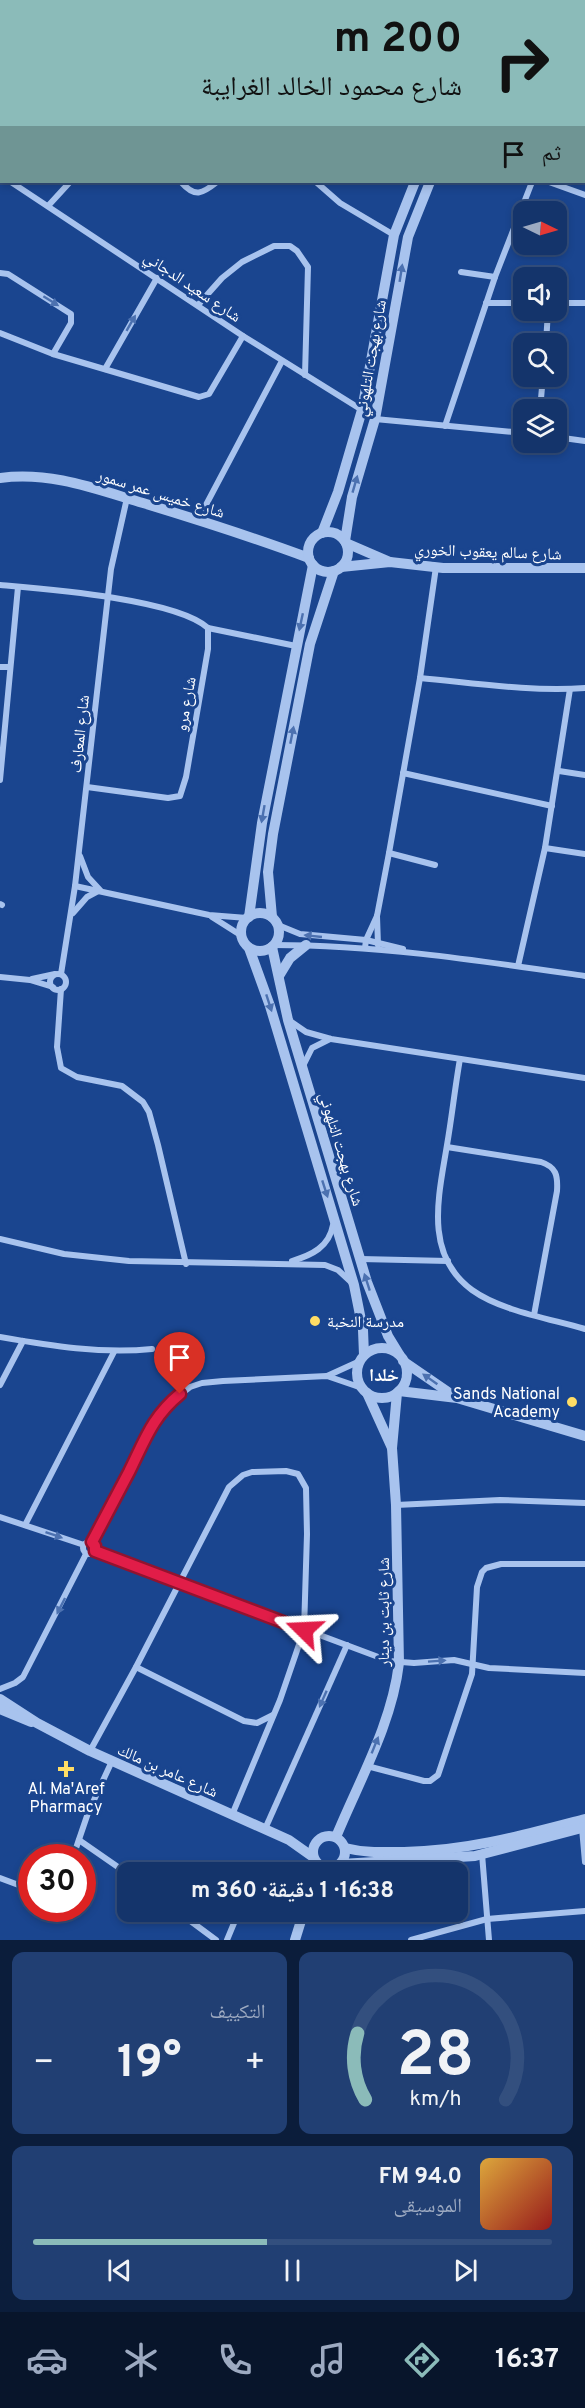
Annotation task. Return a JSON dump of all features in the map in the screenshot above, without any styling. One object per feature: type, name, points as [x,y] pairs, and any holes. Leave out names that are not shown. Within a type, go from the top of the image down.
[{"type":"street","name":"شارع سعيد الدجاني","points":[[13,183],[243,336],[362,410]]},
{"type":"street","points":[[48,206],[69,183]]},
{"type":"street","points":[[182,183],[192,191],[202,193],[216,183]]},
{"type":"street","points":[[317,183],[340,203],[394,235]]},
{"type":"street","name":"شارع بهجت التلهوني","points":[[322,533],[338,492],[362,410],[394,235],[415,183]]},
{"type":"street","name":"شارع بهجت التلهوني","points":[[346,542],[352,497],[375,419],[408,237],[430,183]]},
{"type":"street","points":[[445,426],[495,277],[532,183]]},
{"type":"street","points":[[552,183],[585,195]]},
{"type":"street","points":[[198,305],[222,278],[242,262],[274,246],[290,246],[297,251],[308,267],[304,375]]},
{"type":"street","points":[[461,272],[495,277]]},
{"type":"street","points":[[0,273],[8,274],[71,314],[71,323],[53,354]]},
{"type":"street","points":[[105,369],[157,278]]},
{"type":"street","points":[[486,303],[513,303]]},
{"type":"street","points":[[567,303],[585,303]]},
{"type":"street","points":[[0,333],[53,354],[191,395],[205,397],[243,336]]},
{"type":"street","points":[[198,519],[282,361]]},
{"type":"street","points":[[375,419],[513,432]]},
{"type":"street","points":[[567,439],[585,441]]},
{"type":"street","name":"شارع خميس عمر سمور","points":[[0,478],[18,476],[54,478],[198,519],[311,562]]},
{"type":"street","name":"شارع المعارف","points":[[58,974],[71,917],[111,569],[127,498]]},
{"type":"street","points":[[242,936],[242,927],[248,918],[262,823],[311,562],[310,543],[322,533],[335,533],[346,542],[348,553],[338,569],[310,645],[273,834],[268,872],[279,936],[273,946]]},
{"type":"street","name":"شارع سالم يعقوب الخوري","points":[[346,542],[390,562]]},
{"type":"street","points":[[311,562],[323,571],[338,569]]},
{"type":"street","name":"شارع سالم يعقوب الخوري","points":[[338,569],[390,562],[436,567],[585,568]]},
{"type":"street","points":[[377,950],[377,916],[420,678],[436,567]]},
{"type":"street","points":[[0,585],[107,597],[192,617],[208,628],[296,646]]},
{"type":"street","points":[[0,780],[18,586]]},
{"type":"street","name":"شارع مرو","points":[[87,787],[168,798],[180,796],[186,777],[208,649],[208,628]]},
{"type":"street","points":[[0,667],[9,667]]},
{"type":"street","points":[[420,678],[570,689],[585,688]]},
{"type":"street","points":[[518,966],[545,848],[559,771],[570,689]]},
{"type":"street","points":[[559,771],[585,775]]},
{"type":"street","points":[[403,773],[552,806]]},
{"type":"street","points":[[545,848],[585,855]]},
{"type":"street","points":[[79,852],[88,877],[100,890]]},
{"type":"street","points":[[389,853],[435,865]]},
{"type":"street","points":[[75,886],[209,915],[248,918],[260,913],[300,934],[366,940],[412,952]]},
{"type":"street","points":[[71,917],[87,897],[100,890]]},
{"type":"street","points":[[209,915],[242,936],[249,948],[261,951],[273,946],[306,945],[365,948],[412,952],[585,976]]},
{"type":"street","points":[[365,948],[366,940],[377,916]]},
{"type":"street","points":[[279,976],[290,958],[306,945]]},
{"type":"street","name":"شارع بهجت التلهوني","points":[[273,946],[288,1020],[361,1259],[376,1306],[401,1358]]},
{"type":"street","name":"شارع بهجت التلهوني","points":[[249,948],[270,1006],[354,1285],[363,1330],[362,1358]]},
{"type":"street","points":[[30,980],[58,974]]},
{"type":"street","points":[[53,987],[50,980],[58,974]]},
{"type":"street","points":[[58,974],[66,981],[65,986],[61,989],[57,1047],[61,1068],[77,1077],[122,1086],[143,1102],[156,1136],[186,1264]]},
{"type":"street","points":[[0,977],[30,980],[61,989]]},
{"type":"street","points":[[288,1020],[306,1032],[331,1039],[585,1078]]},
{"type":"street","points":[[302,1068],[312,1048],[331,1039]]},
{"type":"street","points":[[460,1059],[437,1209],[440,1235],[448,1262],[472,1290],[496,1302],[585,1329]]},
{"type":"street","points":[[447,1147],[541,1162],[550,1165],[556,1171],[557,1191],[534,1315]]},
{"type":"street","points":[[286,1262],[306,1256],[327,1243],[335,1217]]},
{"type":"street","points":[[0,1239],[64,1254],[96,1258],[186,1264],[286,1262],[332,1266],[354,1285]]},
{"type":"street","points":[[361,1259],[448,1262]]},
{"type":"street","points":[[0,1337],[114,1352],[152,1349]]},
{"type":"street","points":[[0,1385],[23,1341]]},
{"type":"street","points":[[327,1376],[378,1348],[385,1348],[457,1398]]},
{"type":"street","points":[[25,1525],[114,1352]]},
{"type":"street","points":[[362,1358],[357,1375],[364,1390]]},
{"type":"street","points":[[398,1392],[406,1377],[401,1358]]},
{"type":"street","points":[[0,1517],[84,1545],[92,1542],[150,1427],[169,1403],[180,1394],[202,1383],[327,1376],[382,1398],[398,1392],[457,1398],[585,1436]]},
{"type":"street","name":"شارع ثابت بن دينار","points":[[364,1390],[392,1448]]},
{"type":"street","name":"شارع ثابت بن دينار","points":[[336,1837],[367,1766],[395,1692],[399,1663],[396,1505],[392,1448],[398,1392]]},
{"type":"street","points":[[90,1750],[136,1667],[229,1487],[243,1475],[252,1472],[292,1472],[302,1479],[307,1494],[308,1572],[304,1630],[273,1715],[232,1815]]},
{"type":"street","points":[[396,1505],[500,1500],[585,1503]]},
{"type":"street","points":[[92,1542],[95,1551]]},
{"type":"street","points":[[84,1545],[83,1550],[86,1554]]},
{"type":"street","points":[[86,1554],[95,1551]]},
{"type":"street","points":[[95,1551],[304,1630],[399,1663],[454,1660],[489,1668],[585,1673]]},
{"type":"street","points":[[0,1689],[23,1677],[86,1554]]},
{"type":"street","points":[[367,1766],[424,1781],[435,1779],[441,1768],[474,1664],[477,1587],[482,1572],[486,1568],[501,1564],[585,1564]]},
{"type":"street","points":[[265,1829],[346,1645]]},
{"type":"street","points":[[136,1667],[244,1721],[257,1723],[273,1715]]},
{"type":"street","name":"شارع عامر بن مالك","points":[[0,1699],[37,1723],[112,1761],[289,1840],[313,1862]]},
{"type":"street","name":"شارع عامر بن مالك","points":[[0,1709],[37,1723]]},
{"type":"street","points":[[78,1844],[88,1813],[112,1761]]},
{"type":"street","points":[[345,1848],[380,1852],[465,1848],[584,1824]]},
{"type":"street","points":[[383,1862],[446,1859],[482,1854],[584,1824]]},
{"type":"street","points":[[584,1824],[585,1862]]},
{"type":"street","points":[[314,1862],[313,1848],[325,1836],[336,1837],[345,1848],[342,1862]]},
{"type":"street","points":[[79,1840],[117,1866]]},
{"type":"street","name":"شارع عامر بن مالك","points":[[289,1840],[318,1841]]},
{"type":"street","points":[[482,1854],[489,1940]]},
{"type":"street","points":[[0,1878],[18,1885]]},
{"type":"street","points":[[411,1940],[487,1919],[585,1911]]},
{"type":"street","points":[[192,1922],[216,1940]]},
{"type":"street","points":[[227,1940],[234,1922]]},
{"type":"street","points":[[295,1940],[301,1922]]},
{"type":"place","name":"مدرسة النخبة","points":[[315,1321]]},
{"type":"place","name":"Sands National Academy","points":[[572,1402]]},
{"type":"place","name":"Al. Ma'Aref Pharmacy","points":[[66,1769]]},
{"type":"district","name":"خلدا","points":[[384,1375]]},
{"type":"route","points":[[180,1394],[157,1416],[150,1427],[92,1542],[96,1548],[95,1551],[304,1630]]}]
